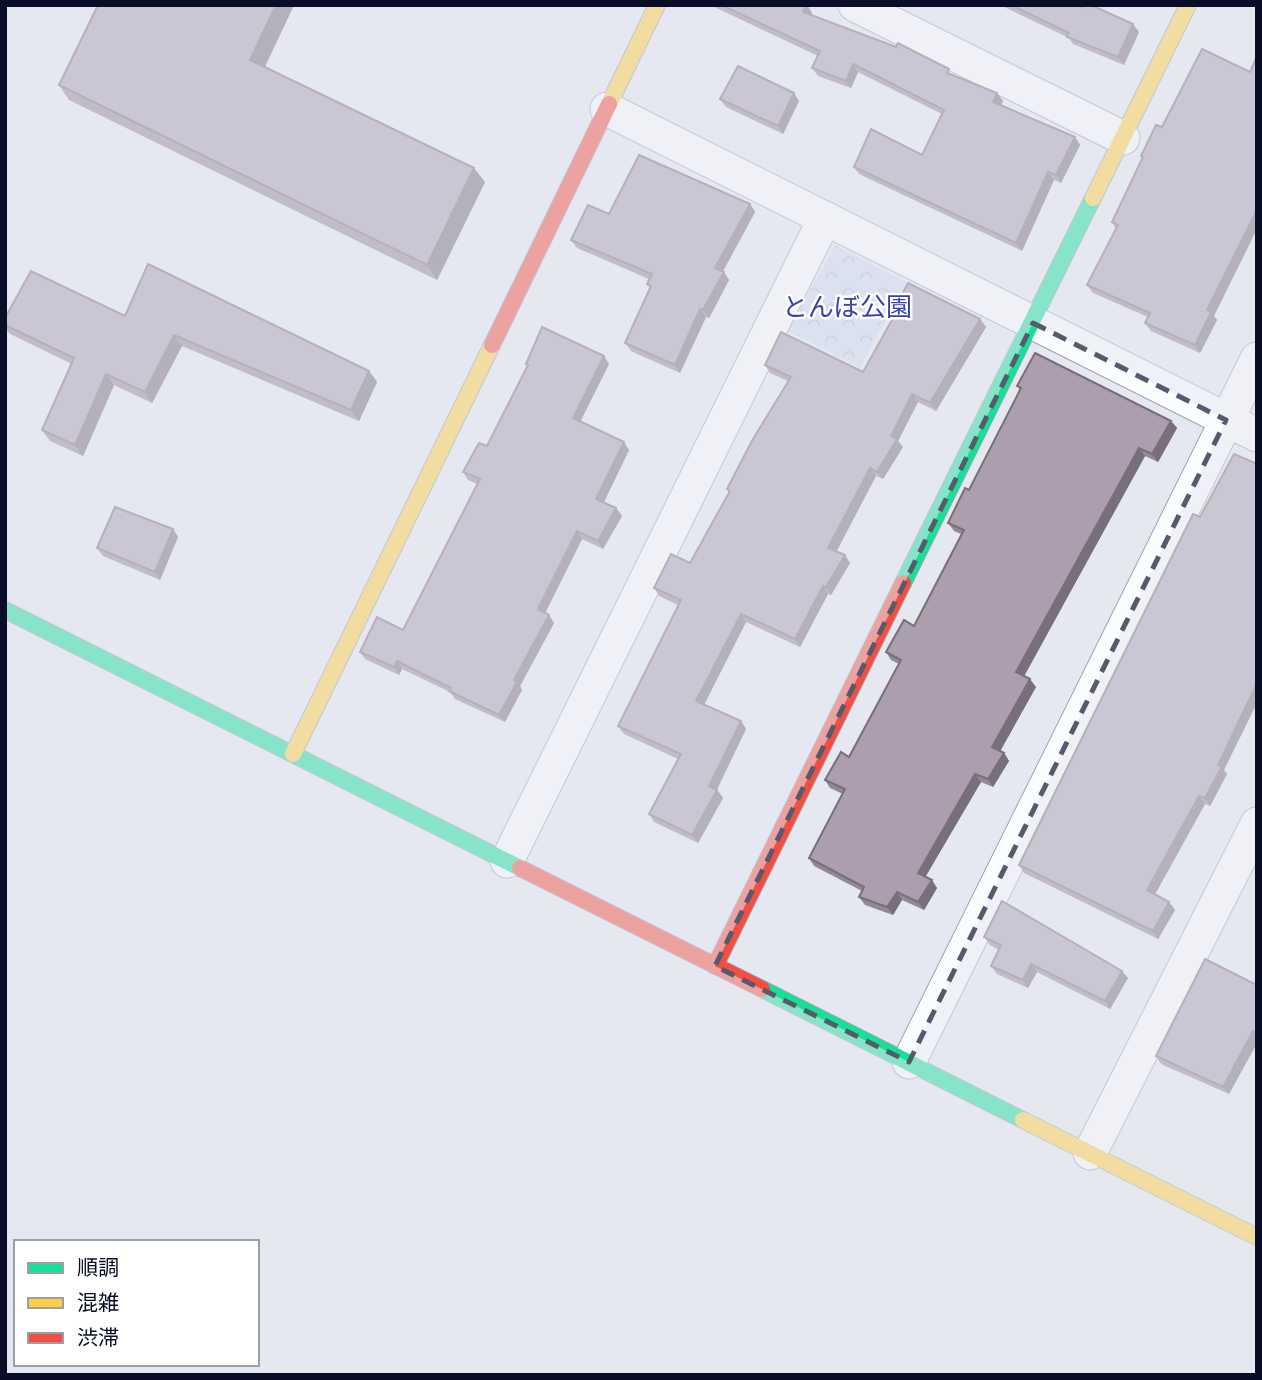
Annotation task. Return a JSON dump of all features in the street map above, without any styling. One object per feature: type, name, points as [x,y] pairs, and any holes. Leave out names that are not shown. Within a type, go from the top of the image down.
[{"type":"street","points":[[293,754],[657,5]]},
{"type":"street","points":[[855,5],[1123,138]]},
{"type":"street","points":[[715,966],[1188,5]]},
{"type":"street","points":[[607,109],[1257,435]]},
{"type":"street","points":[[506,861],[825,218]]},
{"type":"street","points":[[908,1062],[1257,359]]},
{"type":"street","points":[[5,610],[1257,1237]]},
{"type":"street","points":[[1090,1153],[1257,824]]},
{"type":"highlighted area","points":[[1033,323],[1226,420],[909,1062],[715,966]]},
{"type":"green space","name":"とんぼ公園","points":[[835,245],[906,282],[860,368],[788,331]]},
{"type":"building","points":[[98,5],[276,5],[250,60],[474,168],[427,265],[59,85]]},
{"type":"building","points":[[721,5],[806,5],[803,12],[896,47],[898,43],[949,69],[947,73],[997,93],[993,102],[1075,137],[1056,175],[1048,172],[1016,243],[854,167],[871,129],[922,155],[944,110],[853,64],[846,81],[812,68],[820,51]]},
{"type":"building","points":[[1011,5],[1091,5],[1133,24],[1118,57],[1067,37],[1069,33]]},
{"type":"building","points":[[1202,49],[1250,72],[1257,56],[1257,210],[1207,310],[1211,312],[1195,345],[1145,323],[1150,313],[1087,285],[1118,225],[1112,222],[1156,125],[1162,127]]},
{"type":"building","points":[[738,66],[794,93],[778,126],[720,99]]},
{"type":"building","points":[[639,155],[750,204],[715,268],[724,272],[703,310],[700,309],[675,365],[625,343],[651,286],[647,284],[652,274],[571,240],[588,205],[609,214]]},
{"type":"building","points":[[148,264],[369,371],[351,410],[174,335],[145,392],[106,374],[75,445],[42,430],[74,358],[5,325],[5,318],[31,271],[125,316]]},
{"type":"building","points":[[908,283],[980,319],[930,403],[912,394],[891,436],[897,439],[877,472],[870,468],[828,548],[845,555],[826,587],[823,586],[795,639],[741,614],[696,701],[741,721],[709,786],[717,790],[692,835],[649,814],[681,754],[618,726],[681,600],[654,588],[671,554],[690,563],[730,491],[727,489],[753,439],[791,377],[765,365],[781,332],[863,372],[893,318],[890,317]]},
{"type":"building","points":[[542,327],[604,356],[573,418],[624,442],[596,499],[616,508],[598,541],[577,531],[538,609],[549,615],[514,680],[517,682],[499,715],[449,691],[451,688],[397,661],[394,667],[360,652],[377,617],[403,630],[480,479],[463,472],[479,443],[487,446],[528,365],[526,364]]},
{"type":"building","points":[[1035,353],[1171,421],[1152,454],[1139,448],[1016,672],[1030,679],[992,747],[1004,753],[988,779],[975,774],[918,873],[932,880],[918,902],[897,892],[887,907],[859,897],[864,887],[809,858],[845,789],[825,780],[841,752],[849,757],[901,660],[886,652],[904,620],[914,626],[964,530],[948,523],[965,488],[969,490],[1021,388],[1017,386]]},
{"type":"building","points":[[1234,454],[1257,464],[1257,683],[1218,765],[1222,766],[1205,798],[1199,796],[1147,890],[1169,902],[1153,931],[1019,865],[1193,514],[1200,517]]},
{"type":"building","points":[[115,507],[173,529],[155,572],[97,548]]},
{"type":"building","points":[[1002,901],[1122,971],[1105,1001],[1031,964],[1023,980],[991,966],[1001,945],[984,937]]},
{"type":"building","points":[[1205,959],[1257,985],[1257,1032],[1253,1031],[1223,1087],[1156,1056]]},
{"type":"traffic: fast","points":[[903,583],[1093,198]]},
{"type":"traffic: fast","points":[[5,610],[520,868]]},
{"type":"traffic: fast","points":[[762,989],[1023,1120]]},
{"type":"traffic: slow","points":[[609,104],[657,5]]},
{"type":"traffic: slow","points":[[1093,198],[1188,5]]},
{"type":"traffic: slow","points":[[293,754],[492,345]]},
{"type":"traffic: slow","points":[[1023,1120],[1257,1237]]},
{"type":"traffic: jam","points":[[492,345],[609,104]]},
{"type":"traffic: jam","points":[[715,966],[903,583]]},
{"type":"traffic: jam","points":[[520,868],[762,989]]}]
